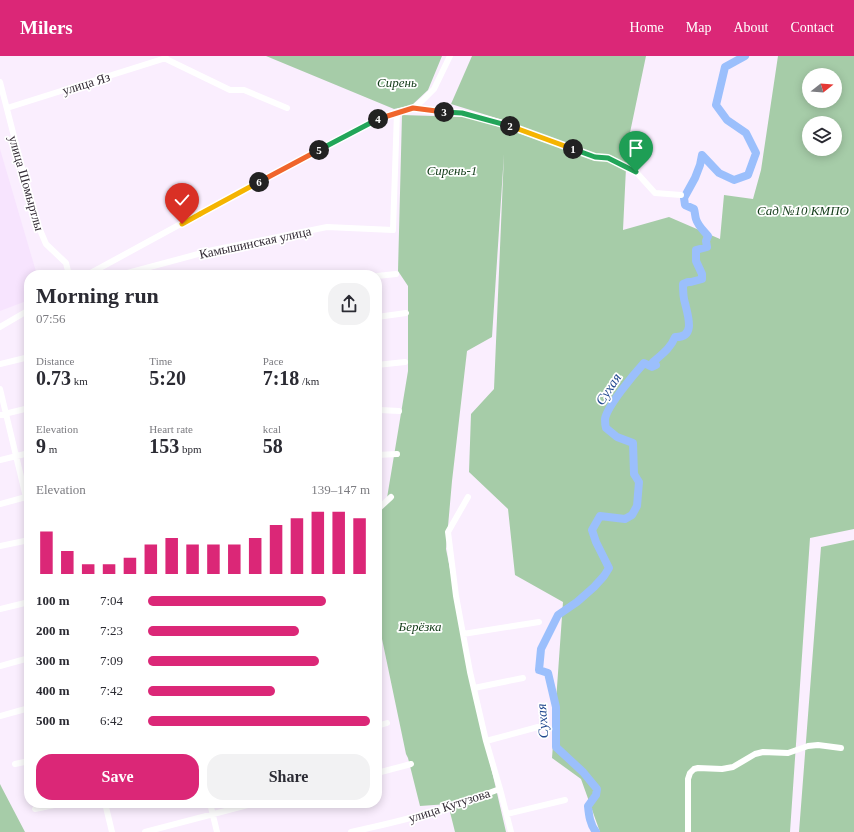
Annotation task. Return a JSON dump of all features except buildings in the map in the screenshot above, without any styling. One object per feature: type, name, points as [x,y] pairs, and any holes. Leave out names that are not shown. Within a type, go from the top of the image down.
[{"type":"street","points":[[413,108],[434,89],[450,56]]},
{"type":"street","points":[[163,57],[230,90],[244,90],[287,108]]},
{"type":"street","name":"улица Яз","points":[[7,108],[163,57]]},
{"type":"street","name":"улица Шомыртлы","points":[[0,82],[35,218],[46,244],[66,263],[68,270]]},
{"type":"street","points":[[96,270],[378,119],[413,108],[462,113],[508,126],[595,157],[608,158],[636,172],[655,193],[681,195]]},
{"type":"street","name":"Камышинская улица","points":[[139,270],[213,250],[327,227],[393,230],[397,112]]},
{"type":"street","points":[[382,275],[396,274]]},
{"type":"street","points":[[0,327],[24,313]]},
{"type":"street","points":[[382,316],[406,313]]},
{"type":"street","points":[[0,364],[24,358]]},
{"type":"street","points":[[382,364],[405,362]]},
{"type":"street","points":[[0,389],[3,414],[24,489]]},
{"type":"street","points":[[3,414],[24,409]]},
{"type":"street","points":[[382,410],[400,412]]},
{"type":"street","points":[[0,460],[24,454]]},
{"type":"street","points":[[382,455],[397,454]]},
{"type":"street","points":[[382,505],[391,497]]},
{"type":"street","points":[[468,497],[448,532],[456,596],[486,741],[511,832]]},
{"type":"street","points":[[0,504],[24,498]]},
{"type":"street","points":[[0,546],[24,541]]},
{"type":"street","points":[[0,609],[24,603]]},
{"type":"street","points":[[464,634],[539,622]]},
{"type":"street","points":[[0,666],[24,659]]},
{"type":"street","points":[[474,688],[523,678]]},
{"type":"street","points":[[0,716],[24,709]]},
{"type":"street","points":[[382,724],[387,723]]},
{"type":"street","points":[[486,741],[538,727]]},
{"type":"street","points":[[688,832],[688,779],[690,773],[694,769],[722,769],[733,767],[755,754],[763,752],[788,753],[808,746],[818,745],[841,748]]},
{"type":"street","points":[[15,764],[24,762]]},
{"type":"street","points":[[382,772],[410,764]]},
{"type":"street","name":"улица Кутузова","points":[[351,832],[436,811],[500,789]]},
{"type":"street","points":[[507,814],[565,800]]},
{"type":"street","points":[[35,809],[40,808]]},
{"type":"street","points":[[106,808],[112,832]]},
{"type":"street","points":[[211,808],[217,832]]},
{"type":"street","points":[[145,832],[236,808]]},
{"type":"shaded area","points":[[0,149],[36,270],[24,270],[24,302],[0,311]]},
{"type":"green space","name":"Сирень","points":[[266,56],[442,56],[428,90],[412,105],[394,109]]},
{"type":"green space","points":[[472,56],[646,56],[627,147],[623,230],[669,217],[720,239],[724,195],[753,199],[761,170],[778,56],[854,56],[854,529],[810,538],[790,832],[600,832],[581,779],[552,758],[563,602],[515,575],[508,509],[469,472],[471,414],[494,389],[504,154],[492,337],[467,351],[452,481],[446,549],[481,724],[506,832],[455,832],[448,804],[420,806],[406,754],[382,639],[382,508],[386,504],[408,371],[408,286],[398,271],[402,115],[465,117],[505,126],[506,121],[451,104]]},
{"type":"green space","points":[[854,540],[854,832],[799,832],[821,547]]},
{"type":"green space","points":[[0,784],[2,788],[25,832],[0,832]]},
{"type":"waterway","name":"Сухая","points":[[596,832],[590,820],[588,806],[596,795],[597,789],[583,772],[556,747],[556,707],[548,673],[539,670],[541,649],[558,615],[577,602],[594,587],[609,568],[596,542],[592,530],[600,516],[625,519],[632,515],[637,506],[639,482],[634,474],[633,443],[617,437],[606,428],[605,419],[616,398],[644,363],[652,367],[656,365],[653,362],[668,348],[675,337],[686,334],[688,330],[689,320],[684,298],[683,284],[702,279],[702,274],[696,261],[696,250],[707,247],[706,241],[708,236],[697,222],[694,209],[685,205],[684,198],[695,178],[702,155],[719,173],[734,180],[748,175],[756,153],[746,133],[727,120],[716,105],[725,67],[745,56]]},
{"type":"route","points":[[182,224],[254,184],[378,119],[413,108],[462,113],[508,126],[595,157],[608,158],[636,172]]},
{"type":"park label","name":"Сирень-1","points":[[452,170]]},
{"type":"park label","name":"Сад №10 КМПО","points":[[803,210]]},
{"type":"park label","name":"Берёзка","points":[[420,626]]}]
